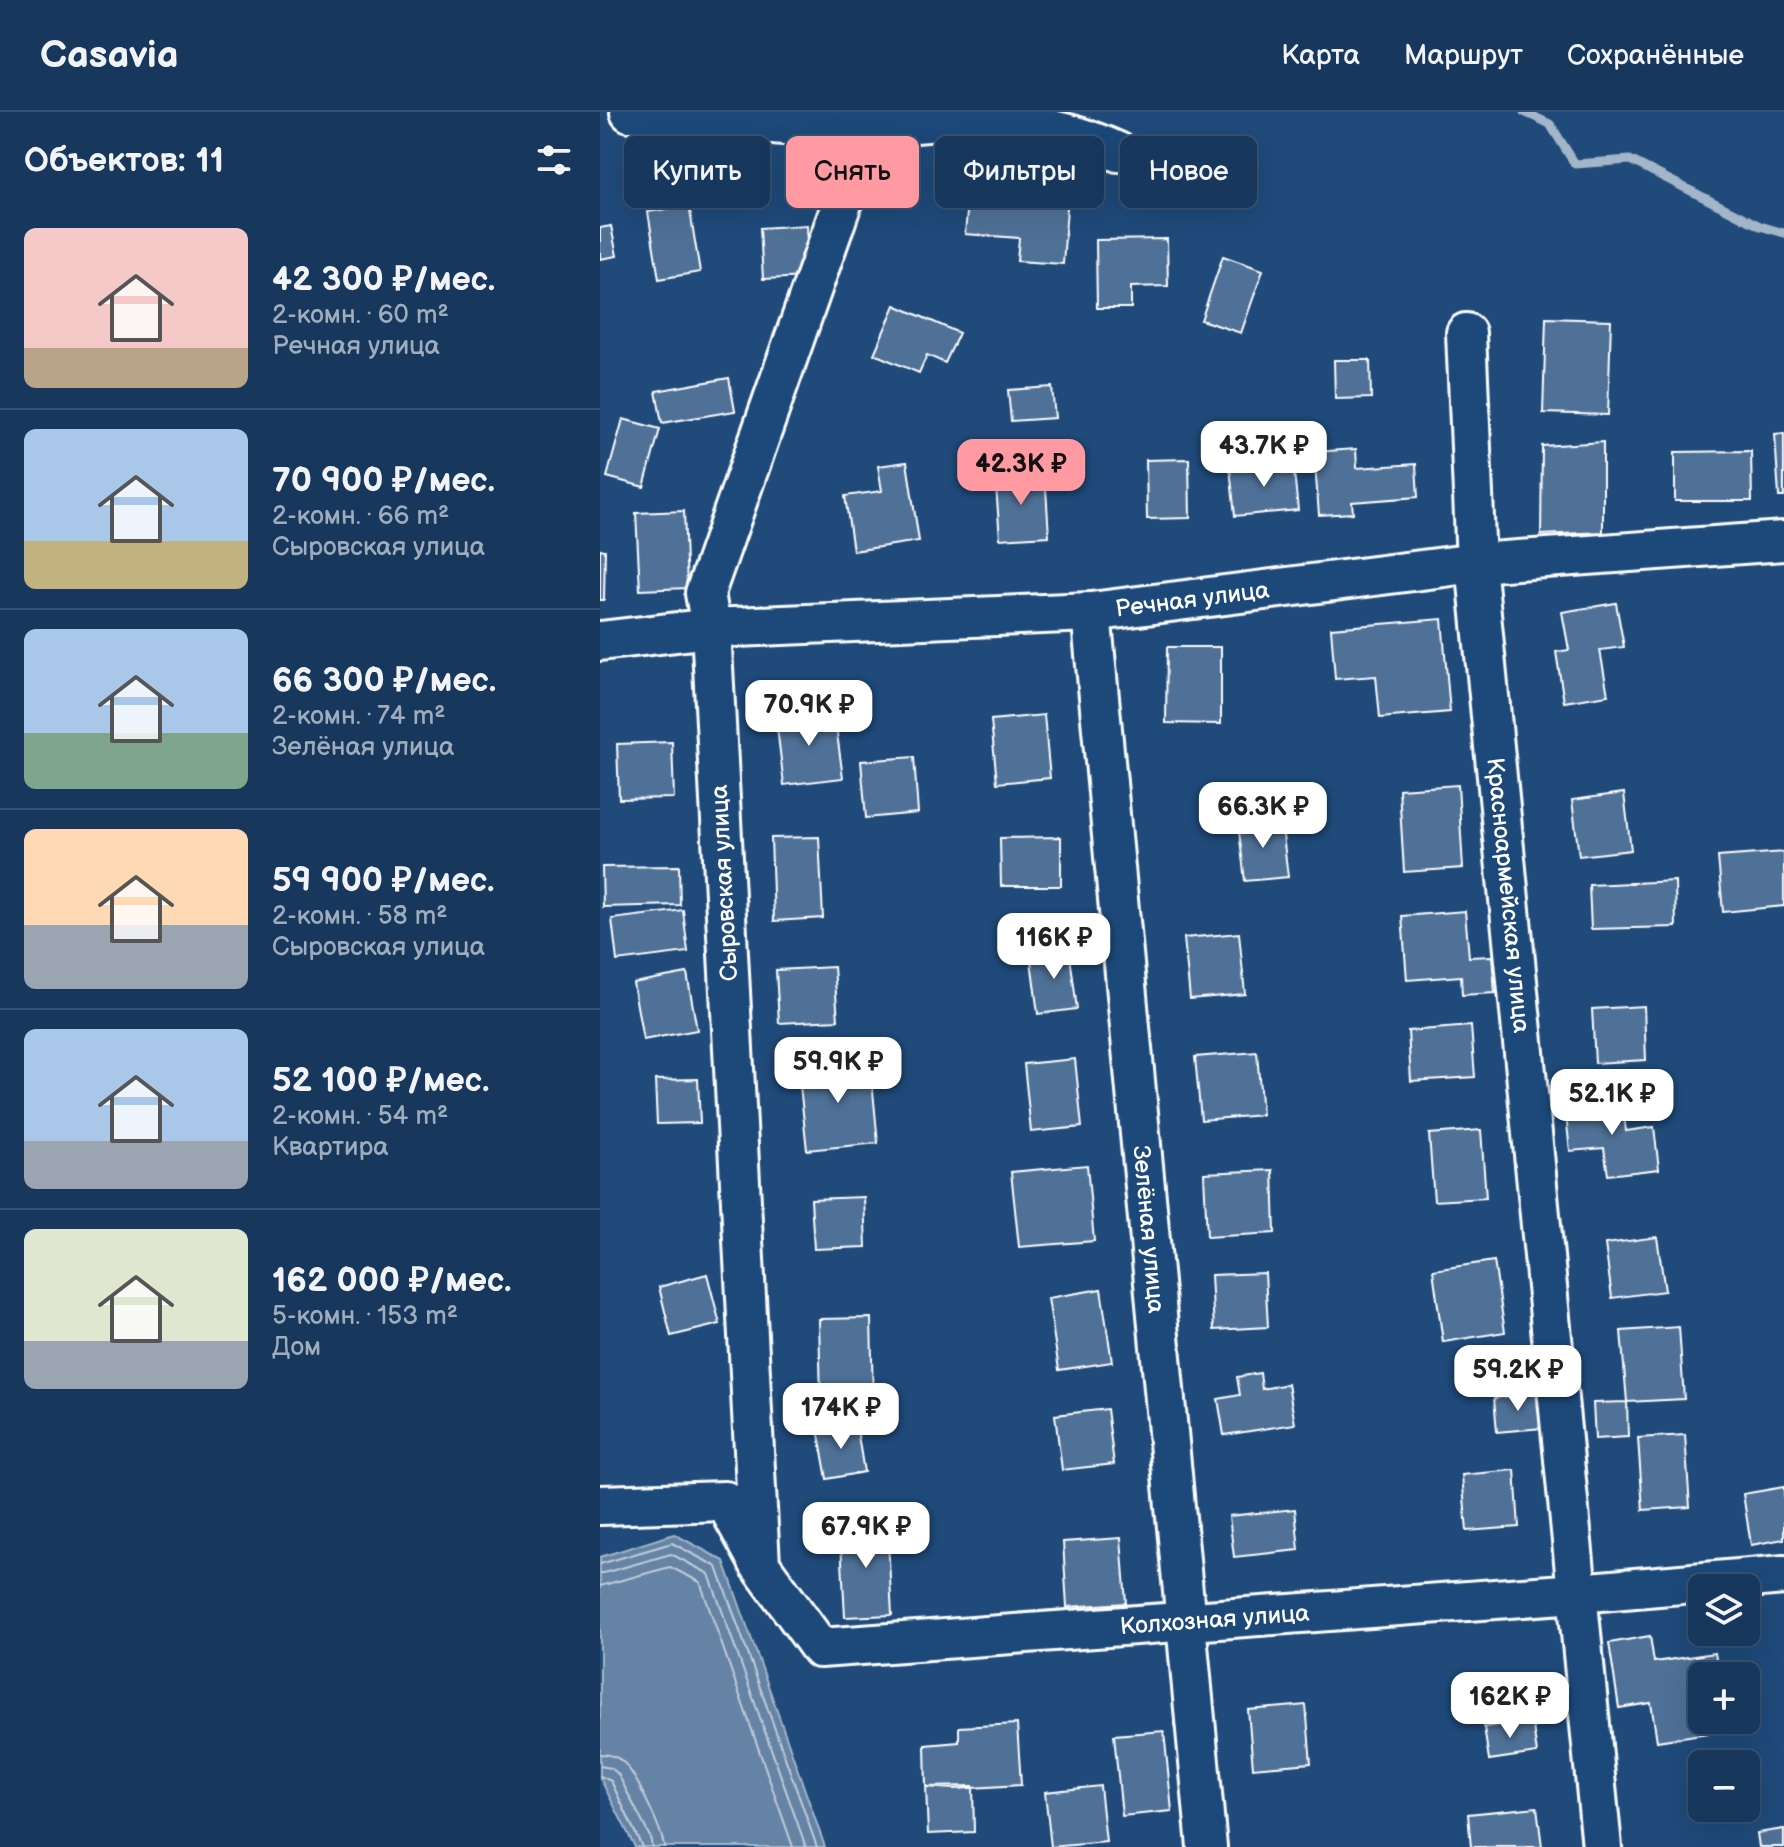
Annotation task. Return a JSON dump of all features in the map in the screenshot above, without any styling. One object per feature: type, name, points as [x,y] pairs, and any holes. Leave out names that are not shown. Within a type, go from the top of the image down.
[{"type":"street","points":[[630,112],[867,132],[891,120],[937,114],[984,113],[1030,120],[1075,133],[1118,152]]},
{"type":"street","name":"Сыровская улица","points":[[760,1565],[711,628],[705,593],[867,132]]},
{"type":"street","name":"Красноармейская улица","points":[[1466,333],[1476,563],[1602,1847]]},
{"type":"street","name":"Речная улица","points":[[600,641],[711,628],[1091,612],[1476,563],[1784,541]]},
{"type":"street","name":"Зелёная улица","points":[[1091,612],[1207,1847]]},
{"type":"street","name":"Колхозная улица","points":[[600,1505],[725,1501],[760,1565],[820,1648],[1784,1575]]},
{"type":"water","points":[[674,1534],[724,1561],[825,1847],[635,1847],[600,1778],[600,1557]]},
{"type":"building","points":[[689,208],[700,272],[659,279],[648,212]]},
{"type":"building","points":[[967,208],[1067,208],[1063,264],[1017,261],[1019,238],[965,234]]},
{"type":"building","points":[[807,225],[809,277],[763,279],[760,228]]},
{"type":"building","points":[[611,226],[617,256],[600,259],[600,228]]},
{"type":"building","points":[[1167,239],[1168,286],[1131,287],[1131,308],[1097,308],[1096,240]]},
{"type":"building","points":[[1223,256],[1263,270],[1241,333],[1201,320]]},
{"type":"building","points":[[895,305],[959,333],[945,363],[927,355],[919,373],[874,354]]},
{"type":"building","points":[[1546,318],[1611,320],[1608,415],[1543,413]]},
{"type":"building","points":[[1334,360],[1370,360],[1371,398],[1335,399]]},
{"type":"building","points":[[729,378],[735,411],[662,423],[656,391]]},
{"type":"building","points":[[1052,387],[1055,418],[1011,421],[1008,390]]},
{"type":"building","points":[[623,419],[660,429],[644,487],[607,477]]},
{"type":"building","points":[[1784,433],[1784,497],[1779,497],[1775,434]]},
{"type":"building","points":[[1603,442],[1603,532],[1541,535],[1542,446]]},
{"type":"building","points":[[1356,449],[1357,468],[1416,464],[1418,497],[1352,502],[1353,513],[1319,515],[1314,452]]},
{"type":"building","points":[[1751,451],[1752,501],[1675,501],[1675,452]]},
{"type":"building","points":[[1189,459],[1190,518],[1147,519],[1146,460]]},
{"type":"building","points":[[907,462],[919,541],[853,551],[845,496],[882,491],[878,466]]},
{"type":"building","points":[[1293,462],[1298,510],[1235,516],[1230,468]]},
{"type":"building","points":[[1029,471],[1030,490],[1046,488],[1049,536],[1000,539],[995,473]]},
{"type":"building","points":[[684,511],[687,588],[640,590],[636,513]]},
{"type":"building","points":[[600,549],[605,550],[604,600],[600,600]]},
{"type":"building","points":[[1616,603],[1624,647],[1600,650],[1608,695],[1564,702],[1556,652],[1569,650],[1562,612]]},
{"type":"building","points":[[1442,619],[1450,712],[1380,718],[1376,676],[1335,679],[1331,628]]},
{"type":"building","points":[[1167,647],[1221,647],[1221,724],[1166,723]]},
{"type":"building","points":[[834,711],[843,778],[784,785],[776,719]]},
{"type":"building","points":[[1044,715],[1050,778],[997,783],[991,720]]},
{"type":"building","points":[[672,742],[674,798],[619,799],[617,744]]},
{"type":"building","points":[[914,757],[918,813],[866,818],[861,761]]},
{"type":"building","points":[[1458,785],[1463,868],[1404,872],[1399,789]]},
{"type":"building","points":[[1624,793],[1631,850],[1579,856],[1572,800]]},
{"type":"building","points":[[1281,818],[1288,877],[1245,881],[1238,823]]},
{"type":"building","points":[[819,837],[823,918],[774,921],[771,838]]},
{"type":"building","points":[[1061,837],[1061,886],[1001,886],[1000,838]]},
{"type":"building","points":[[1784,852],[1784,906],[1723,912],[1718,857]]},
{"type":"building","points":[[679,866],[680,905],[603,907],[602,867]]},
{"type":"building","points":[[1675,881],[1676,927],[1591,929],[1589,885]]},
{"type":"building","points":[[683,910],[688,952],[617,961],[612,919]]},
{"type":"building","points":[[1465,911],[1469,957],[1492,956],[1495,993],[1462,995],[1461,976],[1407,980],[1402,916]]},
{"type":"building","points":[[1239,933],[1245,994],[1190,999],[1184,938]]},
{"type":"building","points":[[1069,948],[1077,1009],[1038,1014],[1030,953]]},
{"type":"building","points":[[834,967],[838,1020],[779,1023],[776,970]]},
{"type":"building","points":[[687,973],[697,1030],[643,1040],[633,983]]},
{"type":"building","points":[[1644,1006],[1646,1060],[1595,1063],[1592,1009]]},
{"type":"building","points":[[1471,1026],[1475,1077],[1411,1081],[1408,1031]]},
{"type":"building","points":[[1257,1052],[1262,1115],[1201,1120],[1195,1057]]},
{"type":"building","points":[[870,1059],[878,1143],[807,1150],[798,1067]]},
{"type":"building","points":[[1075,1059],[1082,1127],[1031,1132],[1024,1064]]},
{"type":"building","points":[[698,1079],[700,1123],[657,1124],[655,1080]]},
{"type":"building","points":[[1622,1099],[1626,1131],[1654,1127],[1659,1169],[1608,1175],[1604,1148],[1570,1151],[1565,1106]]},
{"type":"building","points":[[1481,1130],[1486,1198],[1434,1201],[1429,1134]]},
{"type":"building","points":[[1087,1165],[1094,1241],[1019,1247],[1011,1172]]},
{"type":"building","points":[[1273,1170],[1275,1233],[1207,1237],[1204,1173]]},
{"type":"building","points":[[864,1197],[866,1247],[814,1249],[811,1199]]},
{"type":"building","points":[[1657,1237],[1665,1291],[1612,1298],[1605,1244]]},
{"type":"building","points":[[1494,1261],[1505,1332],[1443,1342],[1433,1270]]},
{"type":"building","points":[[1265,1273],[1268,1327],[1214,1330],[1211,1275]]},
{"type":"building","points":[[707,1274],[720,1324],[671,1336],[659,1287]]},
{"type":"building","points":[[1101,1289],[1112,1362],[1059,1370],[1048,1298]]},
{"type":"building","points":[[871,1318],[873,1399],[821,1400],[819,1319]]},
{"type":"building","points":[[1679,1327],[1684,1399],[1627,1402],[1621,1331]]},
{"type":"building","points":[[1260,1373],[1262,1389],[1288,1384],[1295,1424],[1224,1435],[1218,1399],[1240,1395],[1237,1377]]},
{"type":"building","points":[[1538,1393],[1542,1428],[1497,1432],[1494,1398]]},
{"type":"building","points":[[1627,1402],[1628,1437],[1595,1439],[1593,1403]]},
{"type":"building","points":[[1107,1409],[1114,1464],[1062,1470],[1055,1415]]},
{"type":"building","points":[[856,1423],[864,1472],[827,1479],[818,1429]]},
{"type":"building","points":[[1685,1435],[1690,1507],[1643,1510],[1638,1438]]},
{"type":"building","points":[[1515,1470],[1519,1527],[1467,1531],[1462,1475]]},
{"type":"building","points":[[1784,1487],[1784,1539],[1751,1545],[1743,1494]]},
{"type":"building","points":[[1295,1509],[1299,1550],[1234,1557],[1229,1516]]},
{"type":"building","points":[[887,1522],[892,1615],[845,1617],[840,1524]]},
{"type":"building","points":[[1121,1538],[1126,1603],[1067,1607],[1063,1542]]},
{"type":"building","points":[[1650,1636],[1654,1662],[1715,1653],[1717,1662],[1688,1662],[1688,1734],[1702,1734],[1657,1741],[1651,1703],[1619,1708],[1609,1643]]},
{"type":"building","points":[[1306,1705],[1311,1763],[1253,1768],[1248,1710]]},
{"type":"building","points":[[1532,1720],[1537,1753],[1489,1760],[1484,1727]]},
{"type":"building","points":[[1017,1724],[1021,1785],[954,1789],[926,1787],[925,1745],[959,1742],[959,1727]]},
{"type":"building","points":[[1164,1731],[1172,1811],[1122,1816],[1114,1735]]},
{"type":"building","points":[[973,1786],[974,1832],[928,1834],[926,1787]]},
{"type":"building","points":[[1100,1786],[1106,1842],[1051,1847],[1045,1792]]},
{"type":"building","points":[[1537,1807],[1542,1847],[1471,1847],[1468,1814]]},
{"type":"building","points":[[1784,1829],[1784,1847],[1759,1847],[1757,1833]]},
{"type":"waterway","points":[[1524,112],[1550,124],[1575,164],[1630,160],[1760,226],[1784,233]]}]
